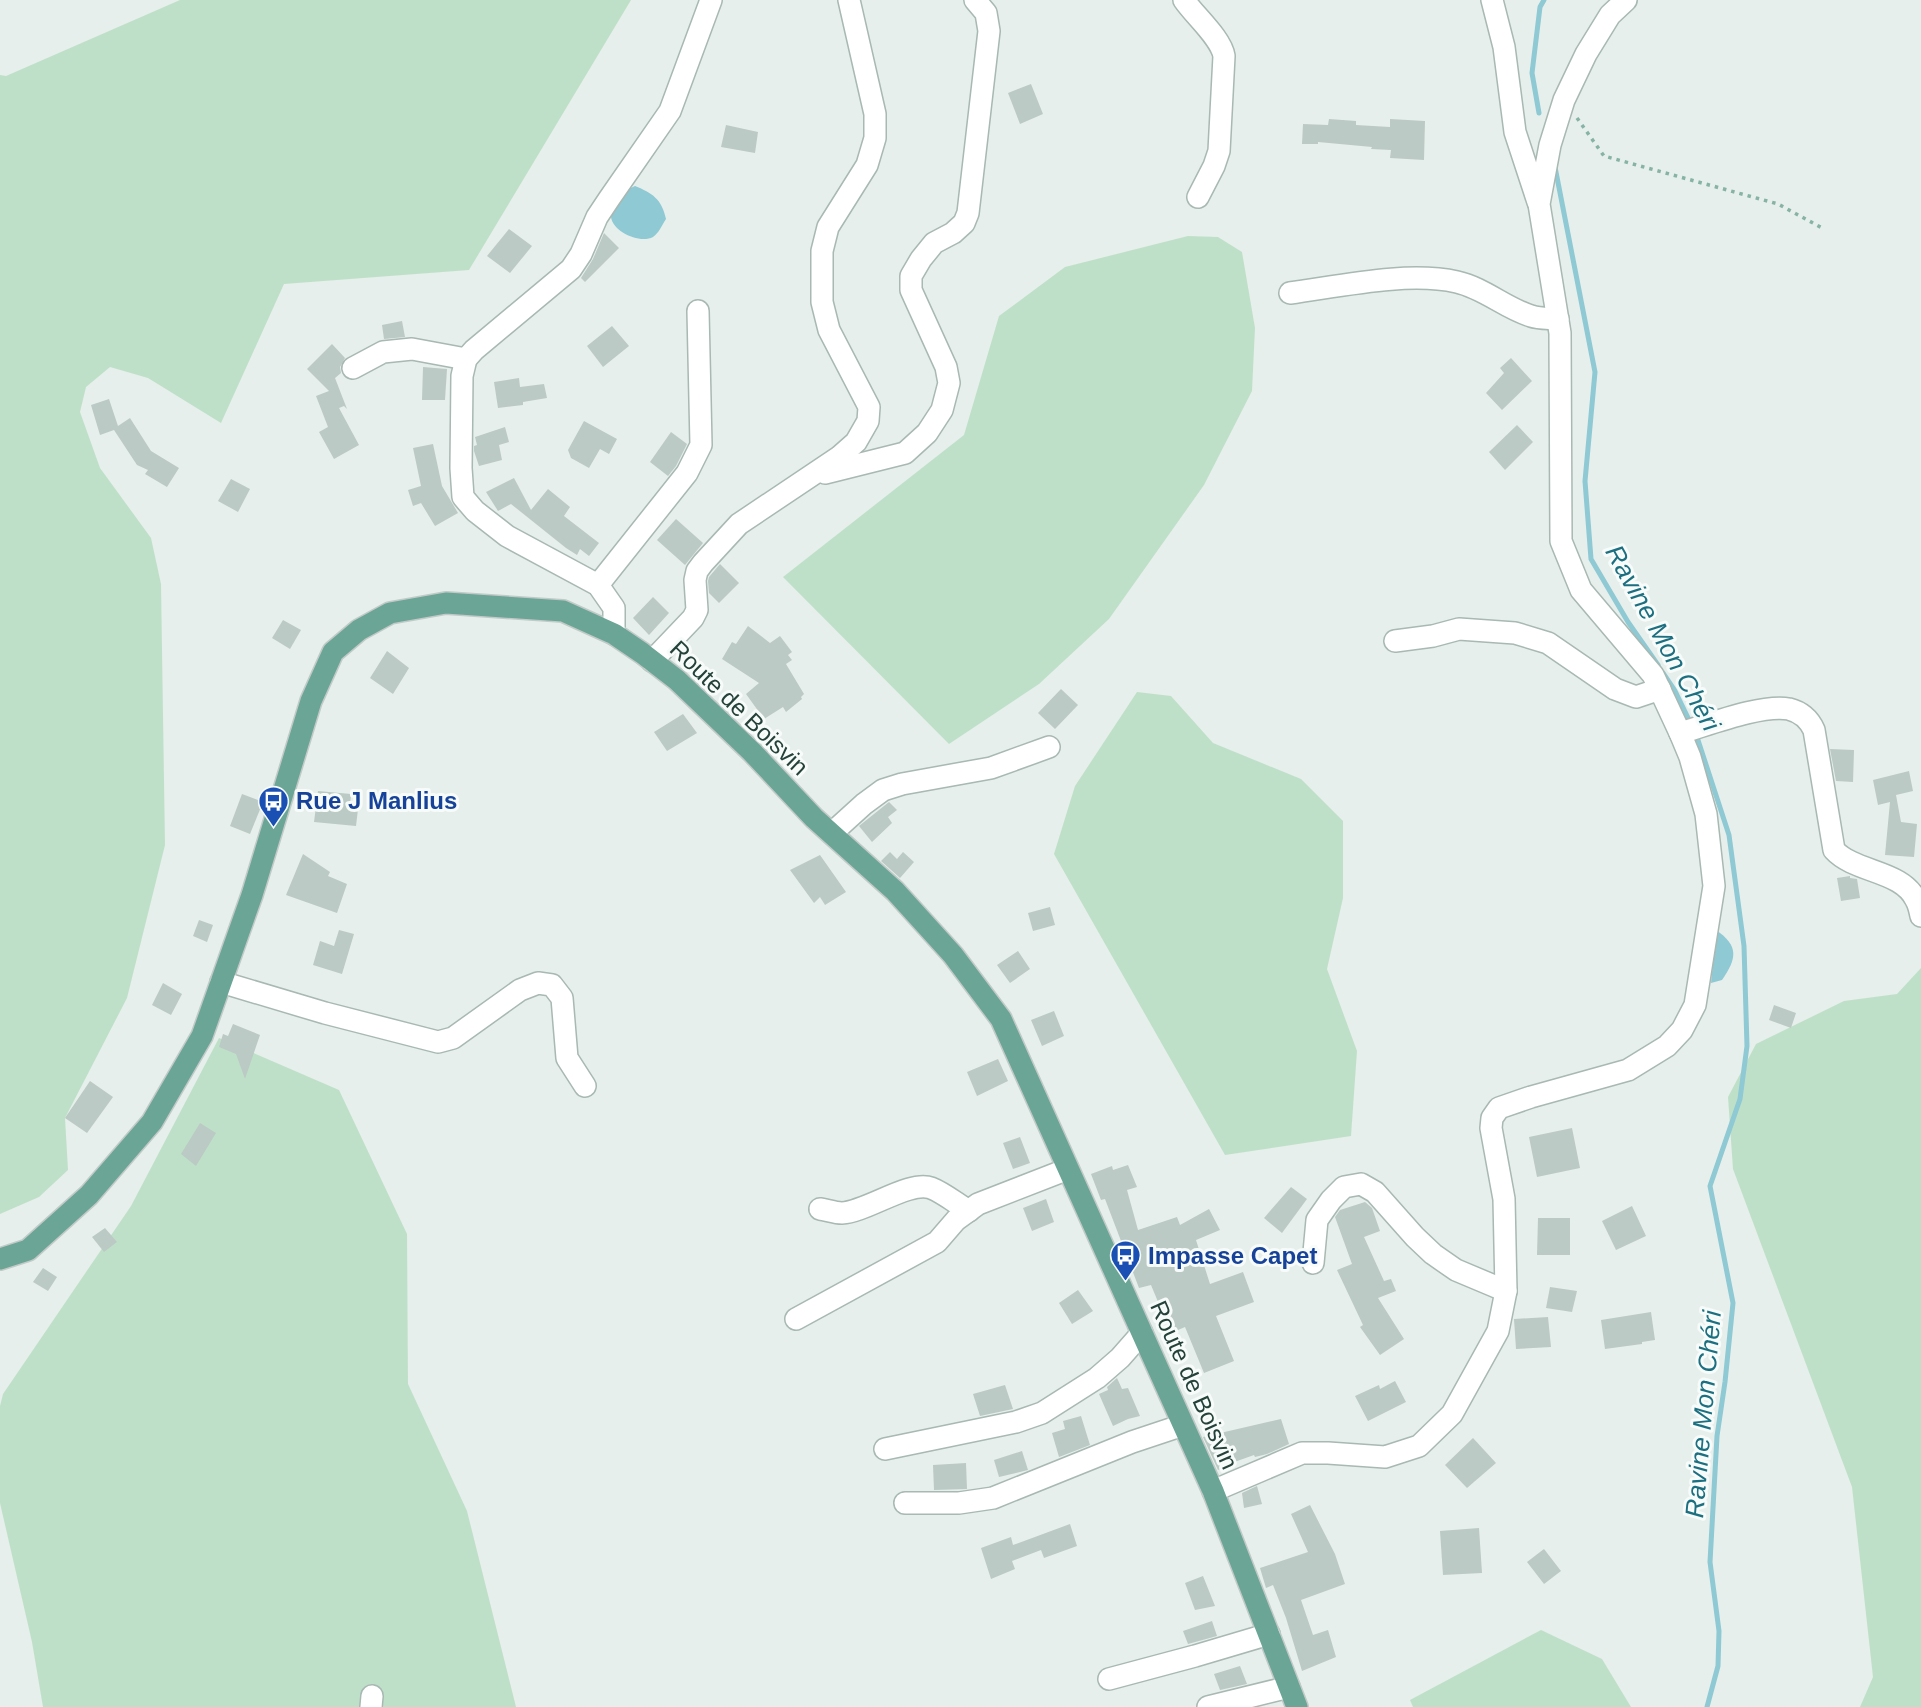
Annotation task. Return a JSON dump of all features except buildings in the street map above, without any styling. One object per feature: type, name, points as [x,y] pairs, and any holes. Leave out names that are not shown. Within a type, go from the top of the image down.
[{"type":"main road","name":"Route de Boisvin","points":[[0,1259],[28,1250],[89,1195],[152,1122],[202,1036],[252,895],[311,701],[333,652],[359,630],[390,613],[446,603],[563,611],[614,634],[677,680],[832,833],[895,891],[953,955],[1000,1019],[1213,1491],[1297,1707]]},
{"type":"street","points":[[614,634],[614,608],[598,585],[507,536],[475,511],[463,497],[462,376],[466,359],[474,350],[571,270],[597,217],[670,111],[711,0]]},
{"type":"street","points":[[652,661],[694,618],[697,610],[697,570],[739,524],[839,457],[856,442],[868,421],[869,407],[829,330],[822,302],[822,251],[828,227],[867,165],[875,138],[875,114],[849,0]]},
{"type":"street","points":[[810,477],[905,453],[927,433],[942,410],[949,383],[946,367],[911,290],[911,276],[934,243],[953,233],[964,223],[968,213],[989,31],[986,13],[975,0]]},
{"type":"street","points":[[1184,0],[1223,47],[1224,56],[1219,152],[1198,197]]},
{"type":"street","points":[[1213,1491],[1302,1453],[1385,1457],[1419,1446],[1452,1414],[1498,1331],[1506,1291],[1504,1199],[1491,1128],[1492,1118],[1499,1108],[1628,1070],[1667,1046],[1682,1030],[1695,1005],[1714,886],[1706,814],[1690,757],[1653,675],[1581,590],[1561,541],[1560,333],[1539,204],[1514,132],[1504,47],[1492,0]]},
{"type":"street","points":[[1539,204],[1549,145],[1564,100],[1586,54],[1610,15],[1626,0]]},
{"type":"street","points":[[1290,293],[1419,277],[1458,282],[1476,288],[1533,317],[1558,319]]},
{"type":"street","points":[[598,585],[687,473],[701,445],[698,311]]},
{"type":"street","points":[[353,368],[383,352],[412,349],[466,359]]},
{"type":"street","points":[[1395,641],[1460,629],[1515,633],[1548,643],[1615,689],[1636,696],[1660,689]]},
{"type":"street","points":[[1679,733],[1762,710],[1788,709],[1802,714],[1811,722],[1814,730],[1834,850],[1842,859],[1897,881],[1910,890],[1921,916]]},
{"type":"street","points":[[832,833],[883,790],[902,783],[991,768],[1049,747]]},
{"type":"street","points":[[221,982],[349,1020],[438,1042],[453,1038],[520,990],[538,983],[552,985],[562,998],[567,1058],[584,1086]]},
{"type":"street","points":[[796,1319],[937,1242],[956,1220],[978,1204],[1068,1169]]},
{"type":"street","points":[[1313,1263],[1317,1220],[1344,1187],[1361,1184],[1375,1192],[1433,1254],[1456,1270],[1506,1291]]},
{"type":"street","points":[[820,1209],[840,1213],[853,1211],[917,1187],[929,1187],[969,1211]]},
{"type":"street","points":[[885,1449],[1016,1422],[1042,1413],[1097,1378],[1120,1358],[1142,1333]]},
{"type":"street","points":[[905,1503],[959,1503],[993,1498],[1132,1442],[1183,1425]]},
{"type":"street","points":[[1109,1679],[1269,1634]]},
{"type":"street","points":[[1208,1707],[1289,1686]]},
{"type":"path","points":[[1564,100],[1604,156],[1778,204],[1824,229]]},
{"type":"green space","points":[[180,0],[631,0],[469,270],[284,284],[221,423],[148,378],[110,367],[86,387],[80,412],[100,468],[151,538],[161,584],[165,845],[127,998],[65,1118],[68,1170],[39,1197],[0,1214],[0,75],[6,76]]},
{"type":"green space","points":[[1188,236],[1218,237],[1242,252],[1255,328],[1252,391],[1204,485],[1109,619],[1039,684],[949,744],[783,577],[964,435],[999,316],[1065,267]]},
{"type":"green space","points":[[1137,692],[1171,696],[1213,743],[1301,779],[1343,821],[1343,898],[1327,969],[1357,1051],[1351,1136],[1225,1155],[1054,854],[1075,786]]},
{"type":"green space","points":[[1921,968],[1921,1707],[1860,1707],[1873,1677],[1852,1487],[1733,1169],[1728,1097],[1756,1044],[1844,1001],[1897,994]]},
{"type":"green space","points":[[219,1038],[339,1090],[407,1234],[408,1384],[467,1511],[516,1707],[43,1707],[32,1642],[0,1503],[0,1406],[3,1394],[131,1206]]},
{"type":"green space","points":[[1541,1630],[1602,1659],[1631,1707],[1413,1707],[1410,1700]]},
{"type":"water","points":[[635,186],[655,198],[662,206],[666,219],[657,233],[648,239],[635,238],[622,232],[611,217],[616,195]]},
{"type":"water","points":[[1716,930],[1729,941],[1733,959],[1722,980],[1711,983]]},
{"type":"waterway","points":[[1539,113],[1532,73],[1540,7],[1544,0]]},
{"type":"waterway","name":"Ravine Mon Chéri","points":[[1555,167],[1595,372],[1585,481],[1591,559],[1628,622],[1658,665]]},
{"type":"waterway","name":"Ravine Mon Chéri","points":[[1663,673],[1692,726]]},
{"type":"waterway","name":"Ravine Mon Chéri","points":[[1696,734],[1729,835],[1744,946],[1747,1046],[1740,1099],[1710,1186],[1733,1303],[1717,1436],[1710,1562],[1719,1631],[1718,1666],[1707,1707]]},
{"type":"place","name":"Rue J Manlius","points":[[273,828]]},
{"type":"place","name":"Impasse Capet","points":[[1125,1283]]}]
